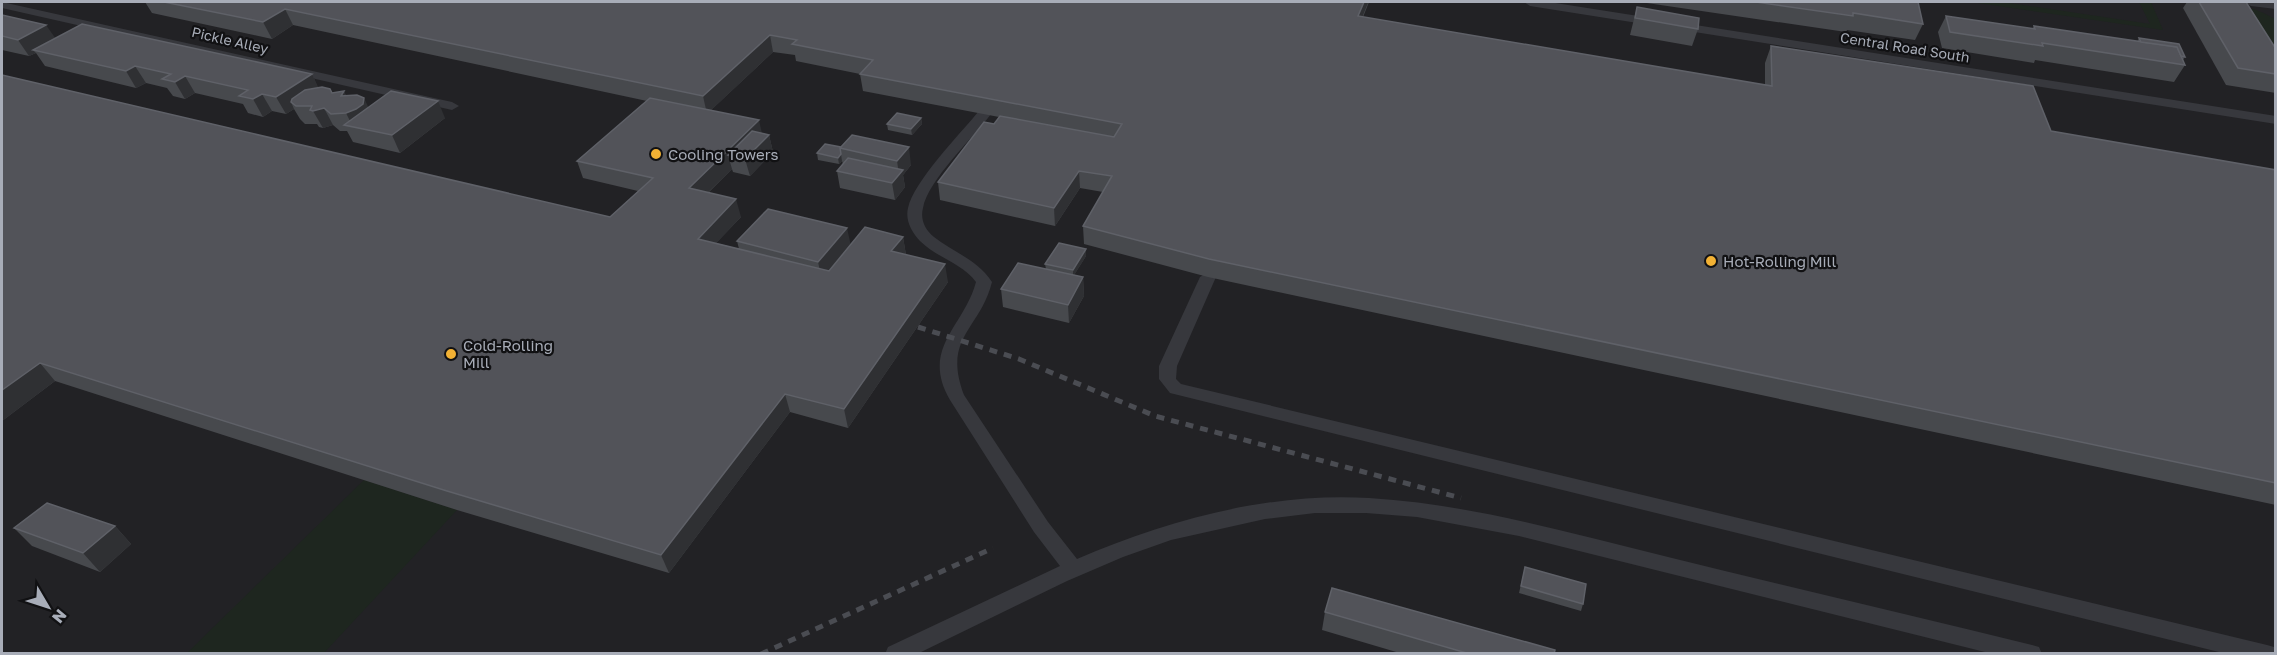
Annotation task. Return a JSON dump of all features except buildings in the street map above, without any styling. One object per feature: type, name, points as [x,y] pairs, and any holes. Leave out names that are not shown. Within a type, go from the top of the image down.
[{"type":"lane","name":"Central Road South","points":[[1530,2],[2276,120]]},
{"type":"lane","points":[[2251,2],[2276,5]]},
{"type":"lane","name":"Pickle Alley","points":[[2,4],[452,106]]},
{"type":"lane","points":[[984,114],[919,195],[914,211],[915,224],[927,240],[963,262],[984,282],[980,294],[949,348],[947,369],[950,383],[1020,496],[1074,570]]},
{"type":"lane","points":[[1208,277],[1168,366],[1166,377],[1169,385],[1176,389],[2267,654]]},
{"type":"lane","points":[[895,654],[1116,550],[1151,538],[1268,511],[1349,505],[1397,508],[1517,528],[2032,654]]},
{"type":"shaded area","points":[[2,2],[2275,2],[2275,653],[2,653]]},
{"type":"shaded area","points":[[1971,2],[2003,2],[2150,24],[2139,2],[2151,2],[2163,30]]},
{"type":"shaded area","points":[[2179,2],[2228,4],[2264,13],[2275,19],[2275,46],[2254,15],[2238,10]]},
{"type":"shaded area","points":[[364,480],[457,510],[324,653],[186,654]]},
{"type":"railway","points":[[918,327],[1019,359],[1155,416],[1461,498]]},
{"type":"railway","points":[[761,654],[993,548]]},
{"type":"place","name":"Cooling Towers","points":[[656,154]]},
{"type":"place","name":"Hot-Rolling Mill","points":[[1711,261]]},
{"type":"place","name":"Cold-Rolling Mill","points":[[451,354]]}]
